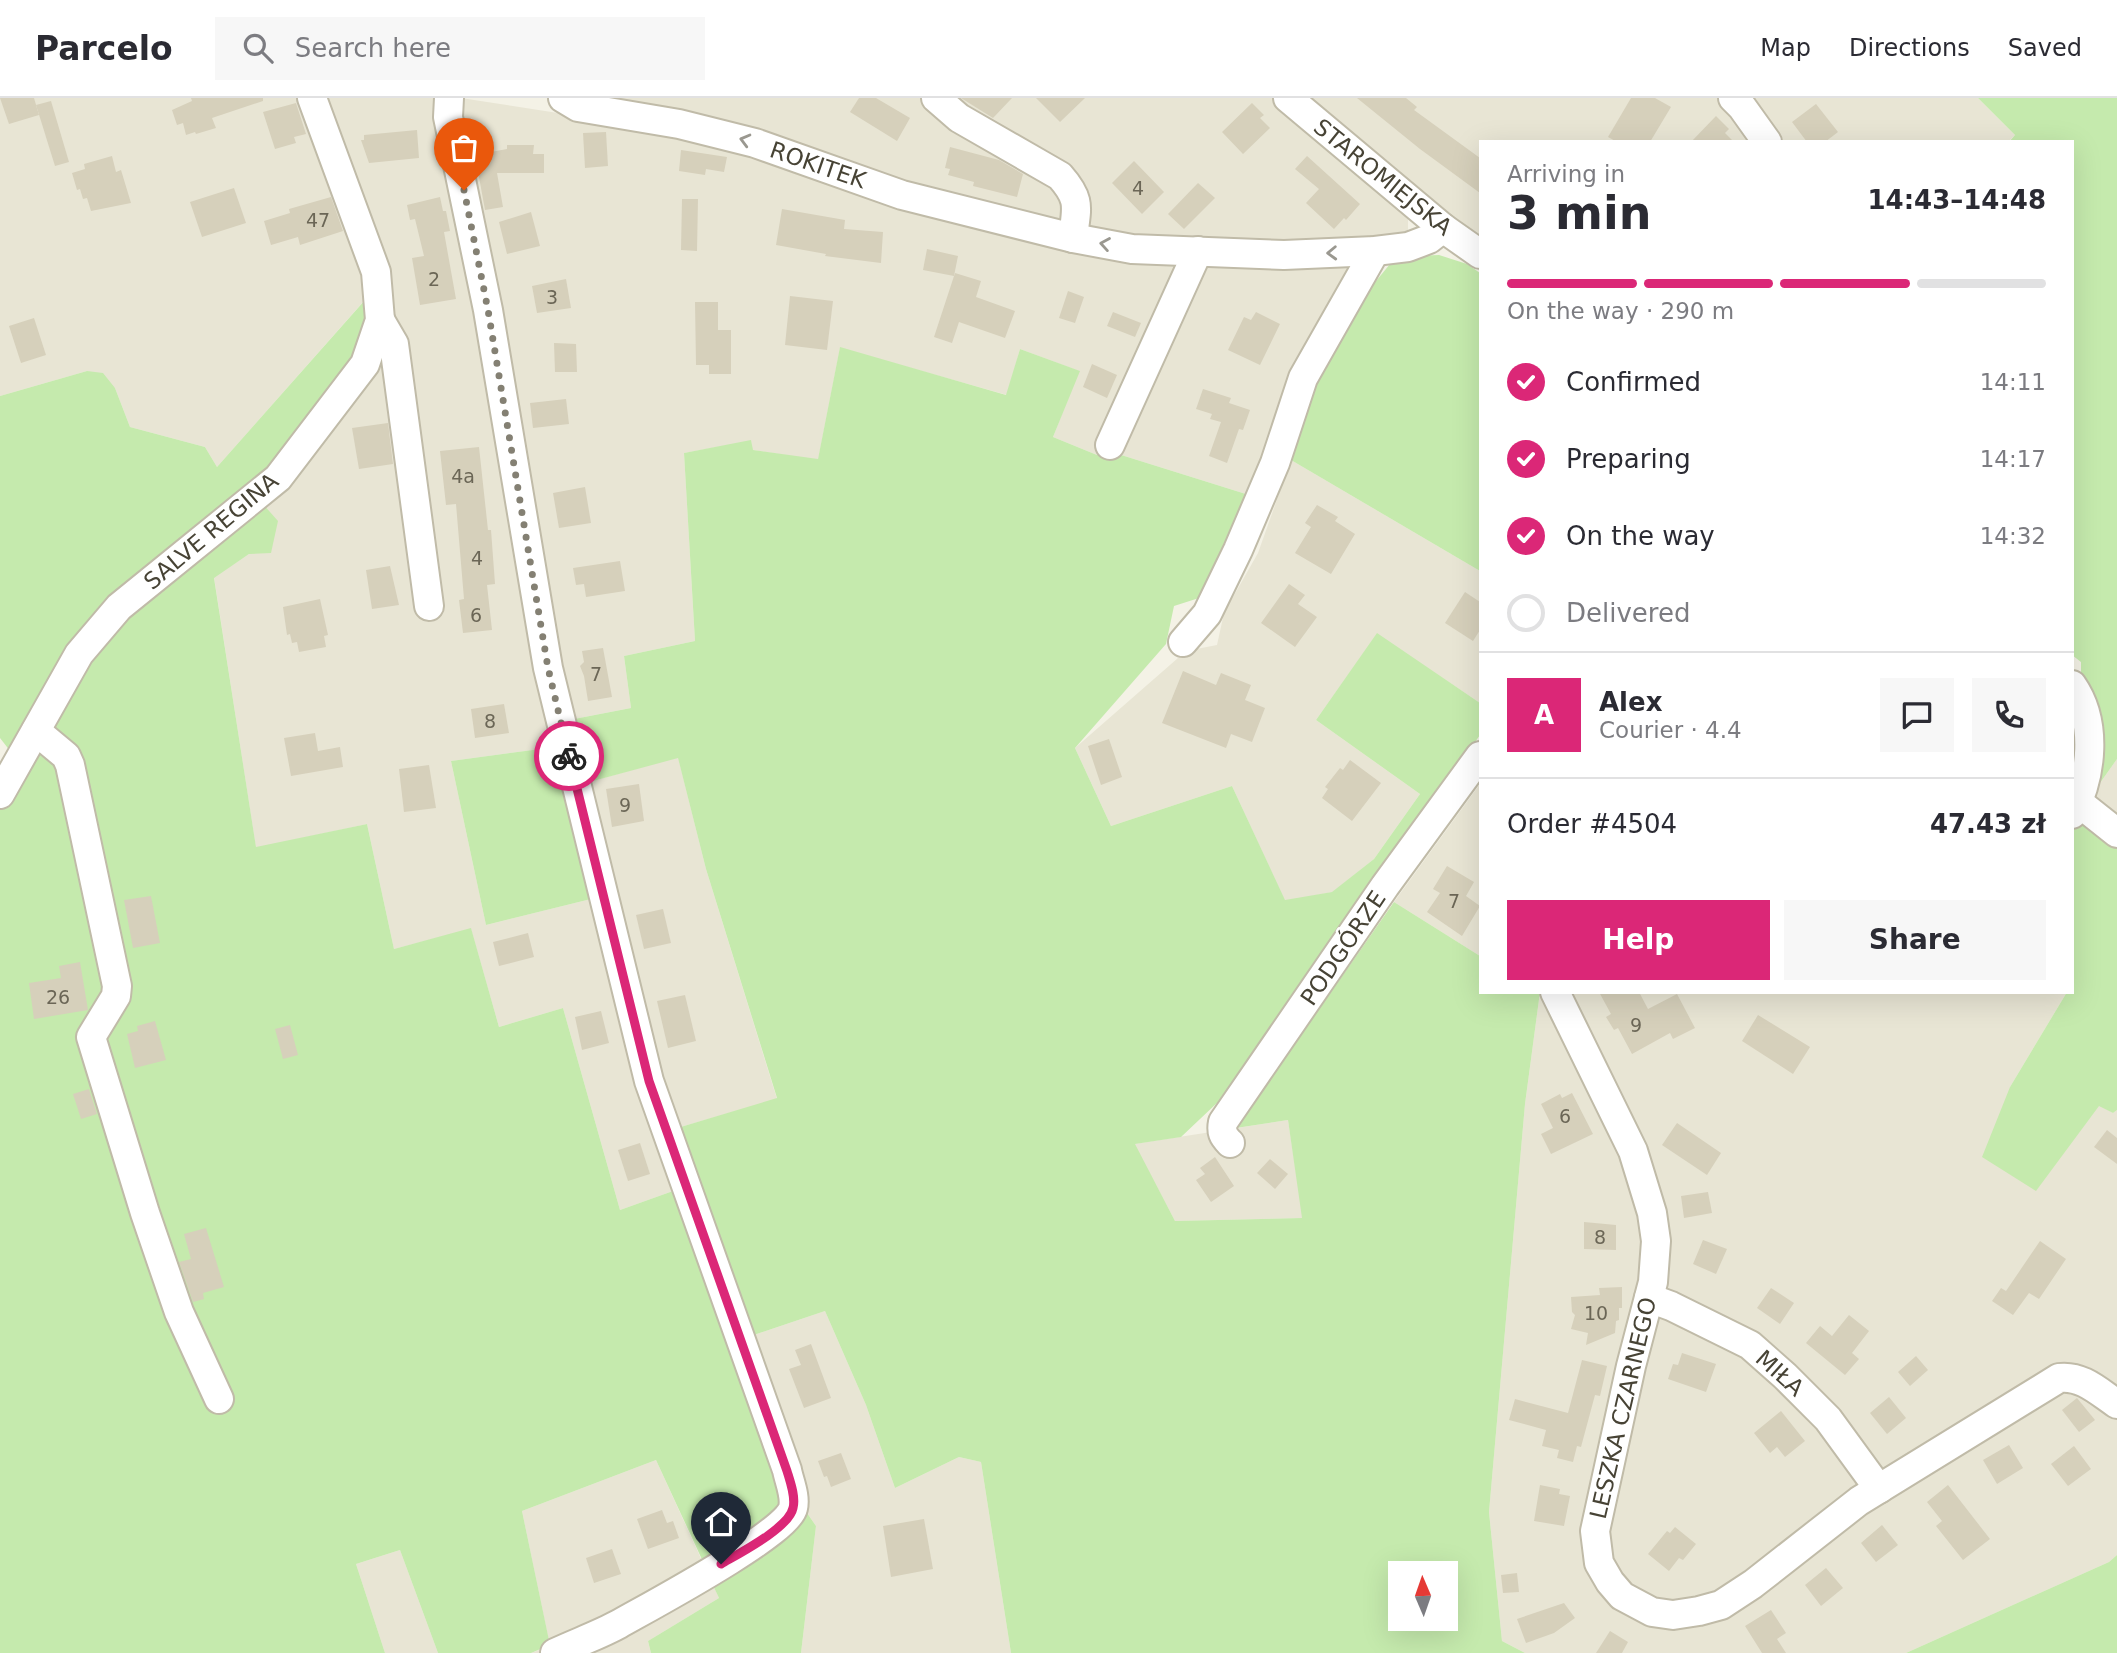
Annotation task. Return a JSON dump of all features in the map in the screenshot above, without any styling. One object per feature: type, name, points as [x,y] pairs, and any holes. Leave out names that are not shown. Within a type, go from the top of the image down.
[{"type":"street","name":"SALVE REGINA","points":[[2,785],[79,654],[119,607],[278,478],[365,364],[380,320],[376,272],[312,98]]},
{"type":"street","points":[[449,98],[448,117],[488,310],[548,668],[598,873],[649,1081],[787,1471],[794,1507],[790,1515],[776,1528],[742,1552],[617,1625],[555,1653]]},
{"type":"street","name":"ROKITEK","points":[[563,98],[578,107],[679,124],[755,143],[902,195],[1073,238],[1132,248],[1284,254],[1375,251],[1408,247],[1429,239],[1443,228]]},
{"type":"street","points":[[936,98],[959,118],[1060,176],[1073,190],[1077,200],[1073,238]]},
{"type":"street","name":"STAROMIEJSKA","points":[[1288,98],[1443,228],[1479,253]]},
{"type":"street","points":[[1733,98],[1766,140]]},
{"type":"street","points":[[1110,445],[1198,251]]},
{"type":"street","points":[[1183,642],[1207,614],[1276,463],[1303,378],[1375,251]]},
{"type":"street","points":[[380,320],[394,344],[429,606]]},
{"type":"street","points":[[2074,688],[2083,703],[2089,738],[2085,782],[2075,808],[2109,827]]},
{"type":"street","points":[[36,731],[66,756],[70,765],[117,986],[116,996],[91,1037],[145,1213],[171,1287],[219,1399]]},
{"type":"street","name":"PODGÓRZE","points":[[1230,1143],[1224,1138],[1223,1122],[1385,886],[1479,758]]},
{"type":"street","name":"LESZKA CZARNEGO","points":[[1556,994],[1633,1151],[1644,1182],[1656,1241],[1653,1282],[1628,1378],[1595,1531],[1599,1563],[1622,1596],[1652,1612],[1673,1615],[1721,1605],[1879,1489],[2059,1378],[2081,1380],[2117,1404]]},
{"type":"street","name":"MIŁA","points":[[1649,1298],[1671,1306],[1750,1346],[1793,1383],[1828,1419],[1879,1489]]},
{"type":"shaded area","points":[[0,98],[441,98],[555,747],[451,761],[486,925],[595,898],[638,1071],[673,1191],[620,1210],[563,1008],[499,1027],[471,929],[394,949],[367,824],[256,848],[214,577],[249,554],[262,503],[386,276],[217,467],[205,447],[130,427],[115,388],[87,371],[0,396]]},
{"type":"shaded area","points":[[461,98],[680,132],[1187,258],[1097,455],[1053,437],[1079,371],[1020,349],[1007,395],[840,348],[818,460],[752,450],[751,441],[684,453],[695,641],[624,656],[631,708],[569,720],[458,123]]},
{"type":"shaded area","points":[[574,98],[1276,98],[1408,213],[1408,232],[1401,242],[1154,247]]},
{"type":"shaded area","points":[[1300,98],[1723,98],[1759,140],[1479,140],[1479,241]]},
{"type":"shaded area","points":[[1744,98],[1978,98],[2015,135],[2010,140],[1776,140]]},
{"type":"shaded area","points":[[1203,259],[1349,260],[1355,270],[1249,495],[1118,454]]},
{"type":"shaded area","points":[[1291,460],[1479,570],[1479,702],[1377,634],[1316,720],[1420,794],[1374,859],[1333,892],[1285,901],[1232,786],[1111,826],[1075,748],[1186,651],[1217,645],[1224,613],[1258,553]]},
{"type":"shaded area","points":[[678,757],[706,869],[777,1099],[674,1129],[582,784]]},
{"type":"shaded area","points":[[2117,759],[2117,825],[2100,810],[2095,790]]},
{"type":"shaded area","points":[[1479,785],[1479,955],[1394,902]]},
{"type":"shaded area","points":[[1540,994],[2066,994],[2010,1087],[2036,1190],[2099,1105],[2113,1113],[2117,1110],[2117,1555],[2109,1562],[1906,1653],[1525,1653],[1502,1641],[1489,1512],[1525,1104]]},
{"type":"shaded area","points":[[1288,1120],[1303,1218],[1175,1221],[1134,1144]]},
{"type":"shaded area","points":[[825,1311],[866,1405],[895,1488],[959,1457],[981,1462],[1011,1653],[801,1653],[816,1526],[807,1513],[748,1337]]},
{"type":"shaded area","points":[[656,1460],[719,1598],[648,1641],[651,1653],[531,1653],[550,1646],[522,1511]]},
{"type":"shaded area","points":[[400,1550],[438,1653],[385,1653],[356,1564]]},
{"type":"green space","points":[[1978,98],[2117,98],[2117,759],[2095,790],[2081,687],[2081,662],[2074,657],[2074,140],[2011,140],[2015,135]]},
{"type":"green space","points":[[1439,255],[1467,264],[1479,272],[1479,570],[1291,460],[1313,382],[1359,302],[1390,264],[1414,256]]},
{"type":"green space","points":[[373,291],[359,361],[276,471],[116,599],[14,756],[0,738],[0,396],[87,371],[103,373],[115,388],[130,427],[205,447],[217,467]]},
{"type":"green space","points":[[840,347],[1006,395],[1020,349],[1080,371],[1053,437],[1097,455],[1118,454],[1249,495],[1199,598],[1174,606],[1166,644],[1075,748],[1111,826],[1232,786],[1285,900],[1332,892],[1374,859],[1420,794],[1316,720],[1377,633],[1479,702],[1479,736],[1218,1102],[1181,1137],[1135,1144],[1175,1221],[1302,1218],[1288,1120],[1236,1128],[1394,902],[1479,955],[1479,994],[1540,994],[1525,1104],[1489,1512],[1502,1641],[1525,1653],[1011,1653],[981,1462],[959,1457],[895,1488],[866,1405],[825,1311],[748,1337],[674,1129],[777,1098],[706,869],[678,758],[582,784],[569,720],[631,708],[624,656],[695,641],[684,453],[751,440],[753,450],[818,459]]},
{"type":"green space","points":[[262,503],[278,521],[271,553],[249,554],[214,578],[256,847],[367,824],[394,949],[471,928],[499,1027],[563,1008],[620,1210],[673,1191],[779,1470],[787,1499],[772,1525],[705,1566],[656,1460],[522,1511],[550,1645],[531,1653],[438,1653],[400,1550],[356,1564],[385,1653],[0,1653],[0,809],[87,658],[125,610]]},
{"type":"green space","points":[[2074,723],[2084,798],[2117,843],[2117,1110],[2113,1113],[2099,1106],[2036,1191],[1982,1157],[2010,1087],[2066,994],[2074,994]]},
{"type":"green space","points":[[555,747],[595,898],[486,925],[451,761]]},
{"type":"green space","points":[[807,1513],[816,1526],[801,1653],[651,1653],[648,1641],[719,1598],[709,1577]]},
{"type":"green space","points":[[2117,1555],[2117,1653],[1906,1653],[2109,1562]]},
{"type":"building","points":[[0,98],[34,98],[39,115],[9,124]]},
{"type":"building","points":[[191,98],[263,98],[263,101],[212,118],[216,128],[186,135],[183,123],[177,125],[172,110],[192,101]]},
{"type":"building","points":[[859,98],[876,98],[910,118],[897,141],[850,112]]},
{"type":"building","points":[[961,98],[1012,98],[993,118]]},
{"type":"building","points":[[1036,98],[1085,98],[1060,122]]},
{"type":"building","points":[[1357,98],[1406,98],[1417,107],[1414,110],[1479,157],[1479,192]]},
{"type":"building","points":[[1631,98],[1655,98],[1671,107],[1651,140],[1613,140],[1608,137]]},
{"type":"building","points":[[51,101],[69,162],[55,166],[36,105]]},
{"type":"building","points":[[296,103],[306,134],[294,137],[296,143],[275,149],[263,112]]},
{"type":"building","points":[[1252,103],[1264,115],[1260,118],[1270,128],[1243,154],[1222,132]]},
{"type":"building","points":[[1816,104],[1838,132],[1828,140],[1806,140],[1792,122]]},
{"type":"building","points":[[1716,116],[1729,129],[1725,133],[1732,140],[1693,140]]},
{"type":"building","points":[[417,130],[419,158],[369,163],[361,140],[364,140],[364,135]]},
{"type":"building","points":[[606,132],[608,166],[585,168],[583,133]]},
{"type":"building","points":[[507,145],[534,145],[533,154],[544,154],[544,173],[497,173],[503,207],[485,210],[475,155],[507,149]]},
{"type":"building","points":[[950,147],[999,160],[1023,174],[1017,197],[973,186],[974,182],[948,175],[950,169],[945,168]]},
{"type":"building","points":[[681,150],[727,157],[724,172],[706,169],[705,175],[679,171]]},
{"type":"building","points":[[112,156],[116,172],[121,170],[131,203],[91,211],[87,198],[83,199],[80,189],[77,190],[72,173],[85,169],[84,164]]},
{"type":"building","points":[[1307,156],[1360,204],[1334,229],[1306,203],[1319,189],[1295,169]]},
{"type":"building","points":[[1134,161],[1164,192],[1142,214],[1112,183]]},
{"type":"building","points":[[1198,183],[1215,198],[1184,229],[1168,214]]},
{"type":"building","points":[[234,188],[246,223],[202,237],[190,202]]},
{"type":"building","points":[[331,197],[343,231],[300,245],[298,237],[271,245],[264,221],[290,213],[289,209]]},
{"type":"building","points":[[440,197],[450,231],[444,232],[456,299],[420,305],[412,258],[424,256],[415,219],[410,220],[407,205]]},
{"type":"building","points":[[682,199],[698,199],[697,251],[681,250]]},
{"type":"building","points":[[782,209],[845,220],[844,229],[883,232],[881,263],[825,256],[826,254],[776,245]]},
{"type":"building","points":[[531,212],[540,246],[507,254],[499,222]]},
{"type":"building","points":[[927,249],[958,256],[954,276],[923,270]]},
{"type":"building","points":[[955,273],[981,281],[976,297],[1015,311],[1005,338],[959,322],[952,343],[934,337]]},
{"type":"building","points":[[566,279],[571,308],[537,313],[532,286]]},
{"type":"building","points":[[1068,291],[1084,297],[1075,323],[1059,318]]},
{"type":"building","points":[[790,296],[833,301],[827,350],[785,345]]},
{"type":"building","points":[[695,302],[718,302],[718,330],[731,330],[731,374],[709,374],[709,365],[696,365]]},
{"type":"building","points":[[1113,312],[1141,323],[1135,337],[1107,326]]},
{"type":"building","points":[[1256,312],[1280,324],[1260,365],[1228,350],[1244,317],[1251,320]]},
{"type":"building","points":[[34,318],[46,355],[21,363],[9,326]]},
{"type":"building","points":[[554,343],[576,344],[577,372],[555,372]]},
{"type":"building","points":[[1092,364],[1117,375],[1107,398],[1083,387]]},
{"type":"building","points":[[1203,389],[1231,398],[1229,403],[1250,410],[1243,430],[1239,429],[1227,463],[1209,456],[1221,422],[1210,419],[1212,414],[1196,409]]},
{"type":"building","points":[[566,399],[569,424],[533,428],[530,403]]},
{"type":"building","points":[[388,423],[393,464],[359,469],[352,428]]},
{"type":"building","points":[[479,447],[488,530],[491,530],[495,584],[487,585],[492,630],[463,633],[459,600],[464,599],[456,504],[446,505],[440,451]]},
{"type":"building","points":[[585,487],[591,523],[559,528],[553,493]]},
{"type":"building","points":[[1317,505],[1338,517],[1335,521],[1355,534],[1331,574],[1295,553],[1311,527],[1305,523]]},
{"type":"building","points":[[620,561],[625,591],[586,597],[584,584],[576,585],[573,568]]},
{"type":"building","points":[[390,566],[399,605],[372,609],[366,570]]},
{"type":"building","points":[[1289,584],[1305,595],[1298,604],[1317,617],[1295,647],[1261,623]]},
{"type":"building","points":[[1465,592],[1479,601],[1479,632],[1473,641],[1445,623]]},
{"type":"building","points":[[320,599],[328,635],[324,636],[326,647],[299,652],[297,642],[292,643],[290,634],[287,635],[283,607]]},
{"type":"building","points":[[603,648],[612,697],[588,701],[580,666],[584,662],[582,651]]},
{"type":"building","points":[[1183,671],[1216,685],[1221,673],[1251,685],[1245,700],[1265,708],[1252,742],[1231,734],[1226,748],[1162,723]]},
{"type":"building","points":[[504,704],[509,733],[475,738],[471,709]]},
{"type":"building","points":[[315,733],[318,751],[340,747],[343,767],[291,776],[284,738]]},
{"type":"building","points":[[1109,739],[1122,777],[1101,785],[1088,746]]},
{"type":"building","points":[[1350,760],[1381,783],[1352,821],[1322,798],[1328,789],[1325,787]]},
{"type":"building","points":[[429,765],[436,808],[404,812],[399,769]]},
{"type":"building","points":[[639,784],[644,821],[612,827],[606,789]]},
{"type":"building","points":[[1447,866],[1474,882],[1466,896],[1479,908],[1462,936],[1427,912],[1440,893],[1433,889]]},
{"type":"building","points":[[151,896],[160,943],[133,948],[124,900]]},
{"type":"building","points":[[663,909],[671,943],[644,949],[636,915]]},
{"type":"building","points":[[528,933],[534,957],[499,966],[493,942]]},
{"type":"building","points":[[80,962],[88,1010],[34,1019],[29,983],[61,978],[59,966]]},
{"type":"building","points":[[1600,994],[1640,994],[1648,1009],[1677,994],[1695,1028],[1673,1039],[1670,1033],[1632,1054],[1618,1028],[1614,1030],[1606,1017],[1611,1014]]},
{"type":"building","points":[[685,995],[696,1041],[668,1048],[657,1001]]},
{"type":"building","points":[[601,1011],[609,1043],[582,1050],[575,1017]]},
{"type":"building","points":[[1758,1015],[1810,1047],[1793,1074],[1742,1041]]},
{"type":"building","points":[[155,1021],[166,1060],[135,1068],[127,1034],[138,1031],[137,1026]]},
{"type":"building","points":[[290,1025],[298,1055],[283,1059],[275,1029]]},
{"type":"building","points":[[89,1089],[97,1114],[81,1119],[73,1094]]},
{"type":"building","points":[[1572,1093],[1593,1134],[1551,1154],[1541,1134],[1553,1128],[1541,1104],[1560,1094],[1562,1098]]},
{"type":"building","points":[[1677,1123],[1721,1153],[1707,1175],[1662,1145]]},
{"type":"building","points":[[2107,1130],[2117,1138],[2117,1164],[2094,1147]]},
{"type":"building","points":[[640,1143],[650,1174],[628,1181],[618,1150]]},
{"type":"building","points":[[1215,1157],[1234,1186],[1211,1202],[1196,1180],[1205,1174],[1200,1168]]},
{"type":"building","points":[[1270,1159],[1288,1174],[1275,1189],[1257,1173]]},
{"type":"building","points":[[1708,1192],[1712,1213],[1684,1218],[1681,1196]]},
{"type":"building","points":[[1584,1222],[1616,1225],[1616,1250],[1584,1249]]},
{"type":"building","points":[[206,1228],[224,1287],[203,1293],[204,1299],[193,1302],[179,1262],[191,1259],[184,1234]]},
{"type":"building","points":[[1703,1240],[1727,1249],[1716,1274],[1693,1264]]},
{"type":"building","points":[[2040,1241],[2066,1259],[2039,1299],[2029,1293],[2013,1315],[1992,1301],[2001,1288],[2006,1291]]},
{"type":"building","points":[[1622,1287],[1622,1308],[1619,1308],[1615,1333],[1586,1345],[1588,1333],[1571,1329],[1575,1315],[1572,1312],[1571,1297],[1600,1295],[1599,1288]]},
{"type":"building","points":[[1771,1288],[1794,1303],[1780,1324],[1757,1308]]},
{"type":"building","points":[[1849,1315],[1869,1331],[1852,1353],[1859,1359],[1845,1375],[1806,1343],[1820,1326],[1832,1336]]},
{"type":"building","points":[[811,1344],[831,1398],[804,1408],[789,1369],[801,1365],[795,1350]]},
{"type":"building","points":[[1682,1353],[1716,1364],[1706,1392],[1668,1379],[1673,1364],[1678,1365]]},
{"type":"building","points":[[1916,1356],[1928,1370],[1910,1386],[1898,1372]]},
{"type":"building","points":[[1582,1360],[1607,1366],[1600,1396],[1595,1395],[1581,1447],[1577,1446],[1573,1462],[1557,1458],[1559,1450],[1542,1446],[1546,1430],[1509,1420],[1515,1399],[1568,1413]]},
{"type":"building","points":[[1889,1397],[1906,1418],[1887,1434],[1870,1413]]},
{"type":"building","points":[[2077,1398],[2095,1420],[2079,1432],[2062,1410]]},
{"type":"building","points":[[1781,1411],[1805,1441],[1785,1457],[1777,1447],[1770,1453],[1754,1433]]},
{"type":"building","points":[[2009,1445],[2023,1468],[1997,1484],[1983,1460]]},
{"type":"building","points":[[2074,1446],[2091,1469],[2068,1486],[2051,1464]]},
{"type":"building","points":[[841,1453],[851,1479],[831,1487],[818,1461]]},
{"type":"building","points":[[1540,1485],[1560,1489],[1559,1494],[1570,1496],[1564,1526],[1534,1521]]},
{"type":"building","points":[[1948,1485],[1990,1539],[1963,1560],[1936,1526],[1942,1521],[1927,1502]]},
{"type":"building","points":[[662,1510],[667,1523],[673,1521],[679,1538],[648,1549],[637,1519]]},
{"type":"building","points":[[924,1519],[933,1569],[891,1577],[883,1526]]},
{"type":"building","points":[[1882,1525],[1898,1545],[1876,1562],[1861,1543]]},
{"type":"building","points":[[1675,1527],[1696,1544],[1683,1560],[1679,1558],[1669,1571],[1648,1554],[1667,1531],[1670,1533]]},
{"type":"building","points":[[612,1549],[621,1574],[594,1583],[586,1558]]},
{"type":"building","points":[[1826,1568],[1843,1588],[1821,1606],[1805,1585]]},
{"type":"building","points":[[1517,1573],[1519,1592],[1503,1593],[1501,1575]]},
{"type":"building","points":[[1564,1603],[1575,1618],[1554,1633],[1526,1643],[1517,1619]]},
{"type":"building","points":[[1771,1610],[1786,1633],[1777,1639],[1786,1653],[1762,1653],[1745,1626]]},
{"type":"building","points":[[1610,1631],[1628,1642],[1622,1653],[1596,1653]]},
{"type":"way so far","points":[[464,190],[488,310],[548,668],[569,756]]},
{"type":"route","points":[[569,756],[649,1081],[793,1494],[794,1507],[790,1515],[776,1528],[721,1564]]}]
